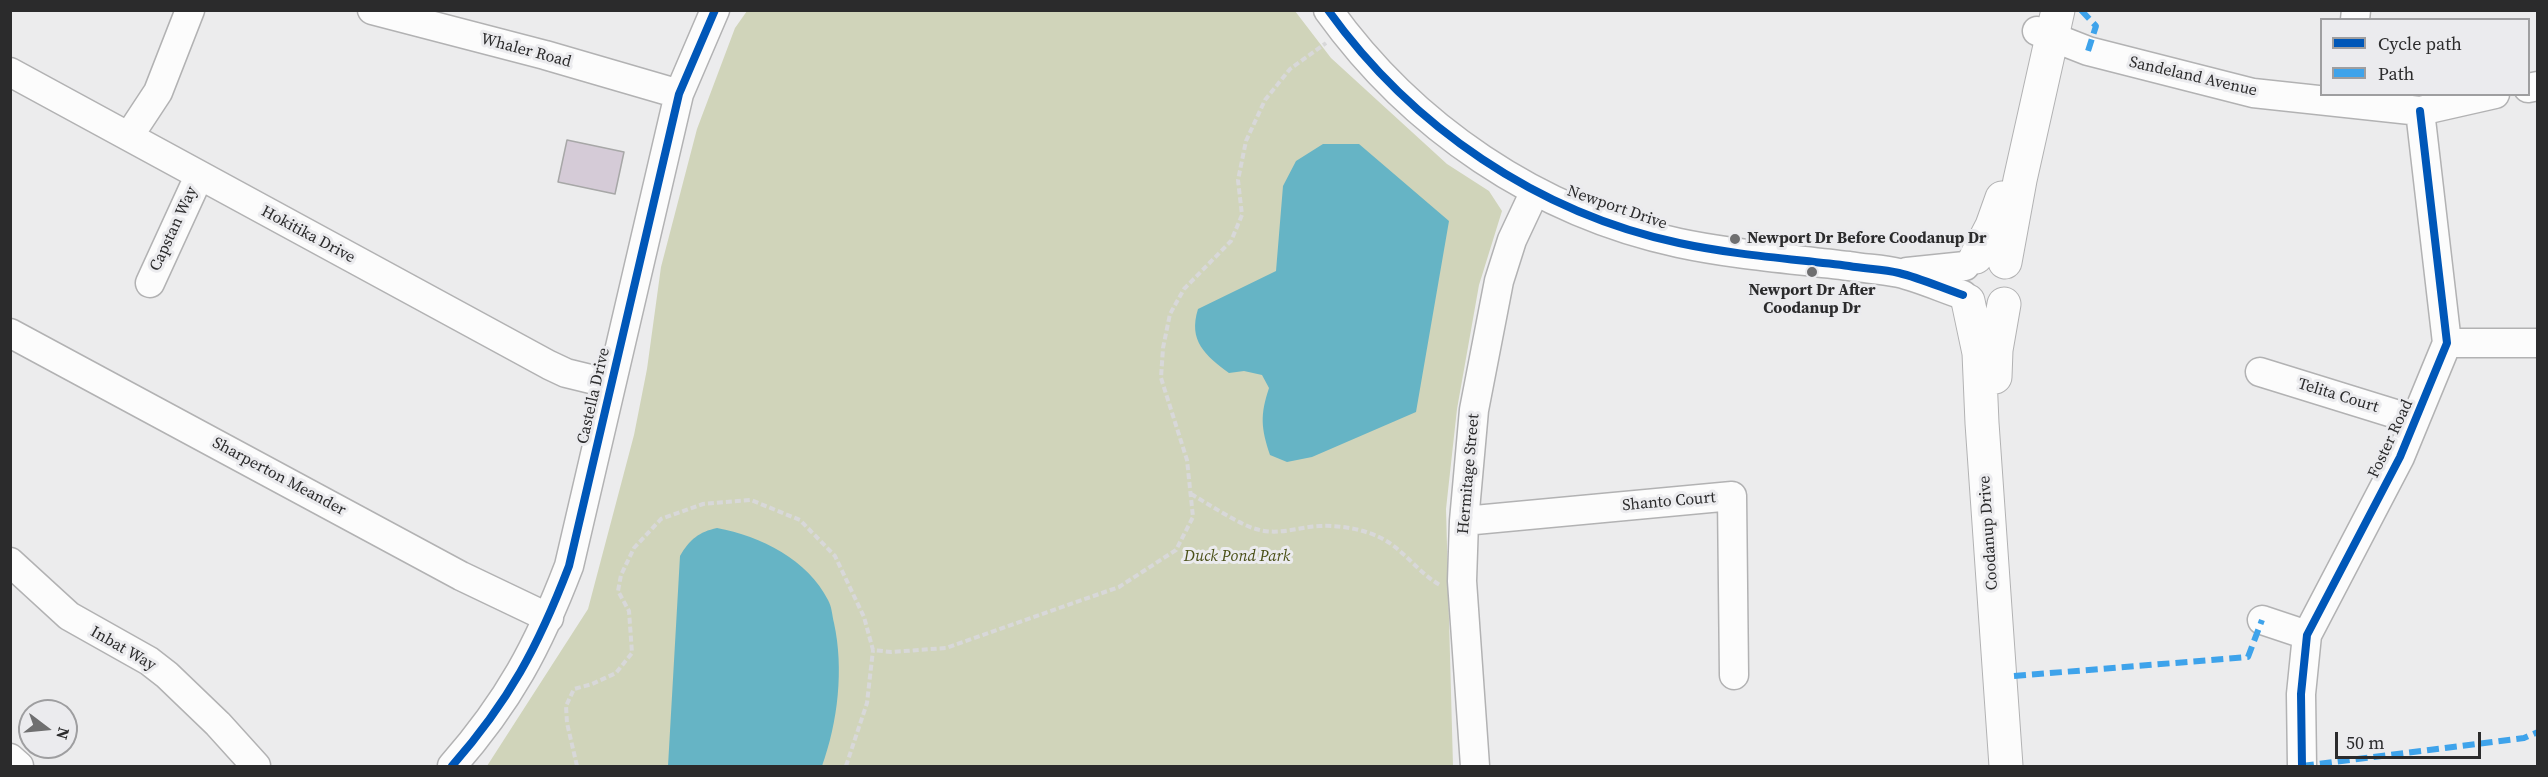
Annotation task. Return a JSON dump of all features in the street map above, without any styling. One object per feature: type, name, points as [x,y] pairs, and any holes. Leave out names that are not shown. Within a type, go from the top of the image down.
[{"type":"main road","name":"Coodanup Drive","points":[[2006,766],[1983,435],[1975,276],[2020,180],[2047,22]]},
{"type":"main road","name":"Coodanup Drive","points":[[1975,276],[2011,268],[2015,283],[2013,291],[2004,304],[1996,351],[1995,408],[2020,766]]},
{"type":"street","points":[[129,136],[158,92],[190,10]]},
{"type":"street","name":"Whaler Road","points":[[372,10],[441,19],[545,55],[679,93]]},
{"type":"street","name":"Castella Drive","points":[[452,766],[478,737],[514,686],[549,618],[569,566],[679,93],[715,10]]},
{"type":"street","name":"Newport Drive","points":[[1328,10],[1350,42],[1416,109],[1464,148],[1535,191],[1593,218],[1679,243],[1767,257],[1899,273],[1975,276]]},
{"type":"street","name":"Sandeland Avenue","points":[[2047,22],[2088,51],[2253,93],[2347,98],[2420,111],[2487,96]]},
{"type":"street","name":"Hokitika Drive","points":[[10,72],[549,365],[566,373],[611,384]]},
{"type":"street","name":"Foster Road","points":[[2302,766],[2301,694],[2307,634],[2400,457],[2446,343],[2420,111]]},
{"type":"street","name":"Capstan Way","points":[[150,283],[199,176]]},
{"type":"street","name":"Hermitage Street","points":[[1475,766],[1462,581],[1464,521],[1474,410],[1493,310],[1512,240],[1535,191]]},
{"type":"street","name":"Sharperton Meander","points":[[10,333],[461,576],[549,618]]},
{"type":"street","points":[[2446,343],[2538,343]]},
{"type":"street","name":"Telita Court","points":[[2260,372],[2415,420]]},
{"type":"street","name":"Shanto Court","points":[[1464,521],[1732,496],[1734,675]]},
{"type":"street","name":"Inbat Way","points":[[10,562],[69,616],[148,661],[167,675],[218,724],[256,766]]},
{"type":"street","points":[[2262,620],[2307,634]]},
{"type":"street","points":[[10,758],[19,766]]},
{"type":"path","points":[[873,650],[891,652],[946,648],[1119,587],[1176,550],[1193,517],[1187,460],[1161,378],[1163,348],[1170,314],[1184,289],[1231,241],[1242,215],[1238,180],[1246,141],[1264,100],[1290,69],[1332,39]]},
{"type":"path","points":[[1191,494],[1256,530],[1285,532],[1320,526],[1352,528],[1379,537],[1403,552],[1439,586],[1450,582]]},
{"type":"path","points":[[577,766],[567,723],[566,706],[574,689],[616,673],[632,653],[629,611],[618,591],[621,575],[634,548],[661,519],[703,504],[751,500],[800,520],[836,556],[864,617],[873,650],[867,703],[846,766]]},
{"type":"green space","name":"Duck Pond Park","points":[[747,11],[1295,11],[1331,58],[1447,164],[1489,191],[1502,211],[1479,285],[1457,409],[1446,509],[1453,766],[487,766],[588,609],[634,435],[647,369],[661,267],[697,129],[735,28]]},
{"type":"water","points":[[1323,144],[1359,144],[1449,221],[1416,412],[1312,457],[1287,462],[1270,455],[1267,445],[1263,429],[1263,414],[1269,388],[1262,375],[1244,371],[1229,373],[1220,366],[1206,353],[1197,339],[1195,320],[1198,309],[1276,271],[1283,186],[1296,161]]},
{"type":"water","points":[[717,528],[750,537],[782,552],[808,573],[829,603],[837,641],[839,677],[832,732],[822,766],[668,766],[680,556],[696,537]]},
{"type":"building","points":[[567,140],[624,152],[615,194],[558,182]]},
{"type":"marked path","points":[[2081,10],[2096,26],[2088,51]]},
{"type":"marked path","points":[[2014,676],[2248,657],[2262,620]]},
{"type":"marked path","points":[[2302,766],[2524,738],[2538,732]]},
{"type":"cycle path","points":[[452,766],[506,696],[546,622],[569,566],[679,94],[715,10]]},
{"type":"cycle path","points":[[1328,10],[1361,52],[1398,92],[1439,127],[1482,159],[1528,187],[1576,210],[1627,229],[1679,243],[1743,254],[1893,272],[1963,295]]},
{"type":"cycle path","points":[[2302,766],[2301,694],[2307,635],[2400,457],[2447,343],[2420,111]]},
{"type":"place","name":"Newport Dr Before Coodanup Dr","points":[[1735,239]]},
{"type":"place","name":"Newport Dr After Coodanup Dr","points":[[1812,272]]}]
